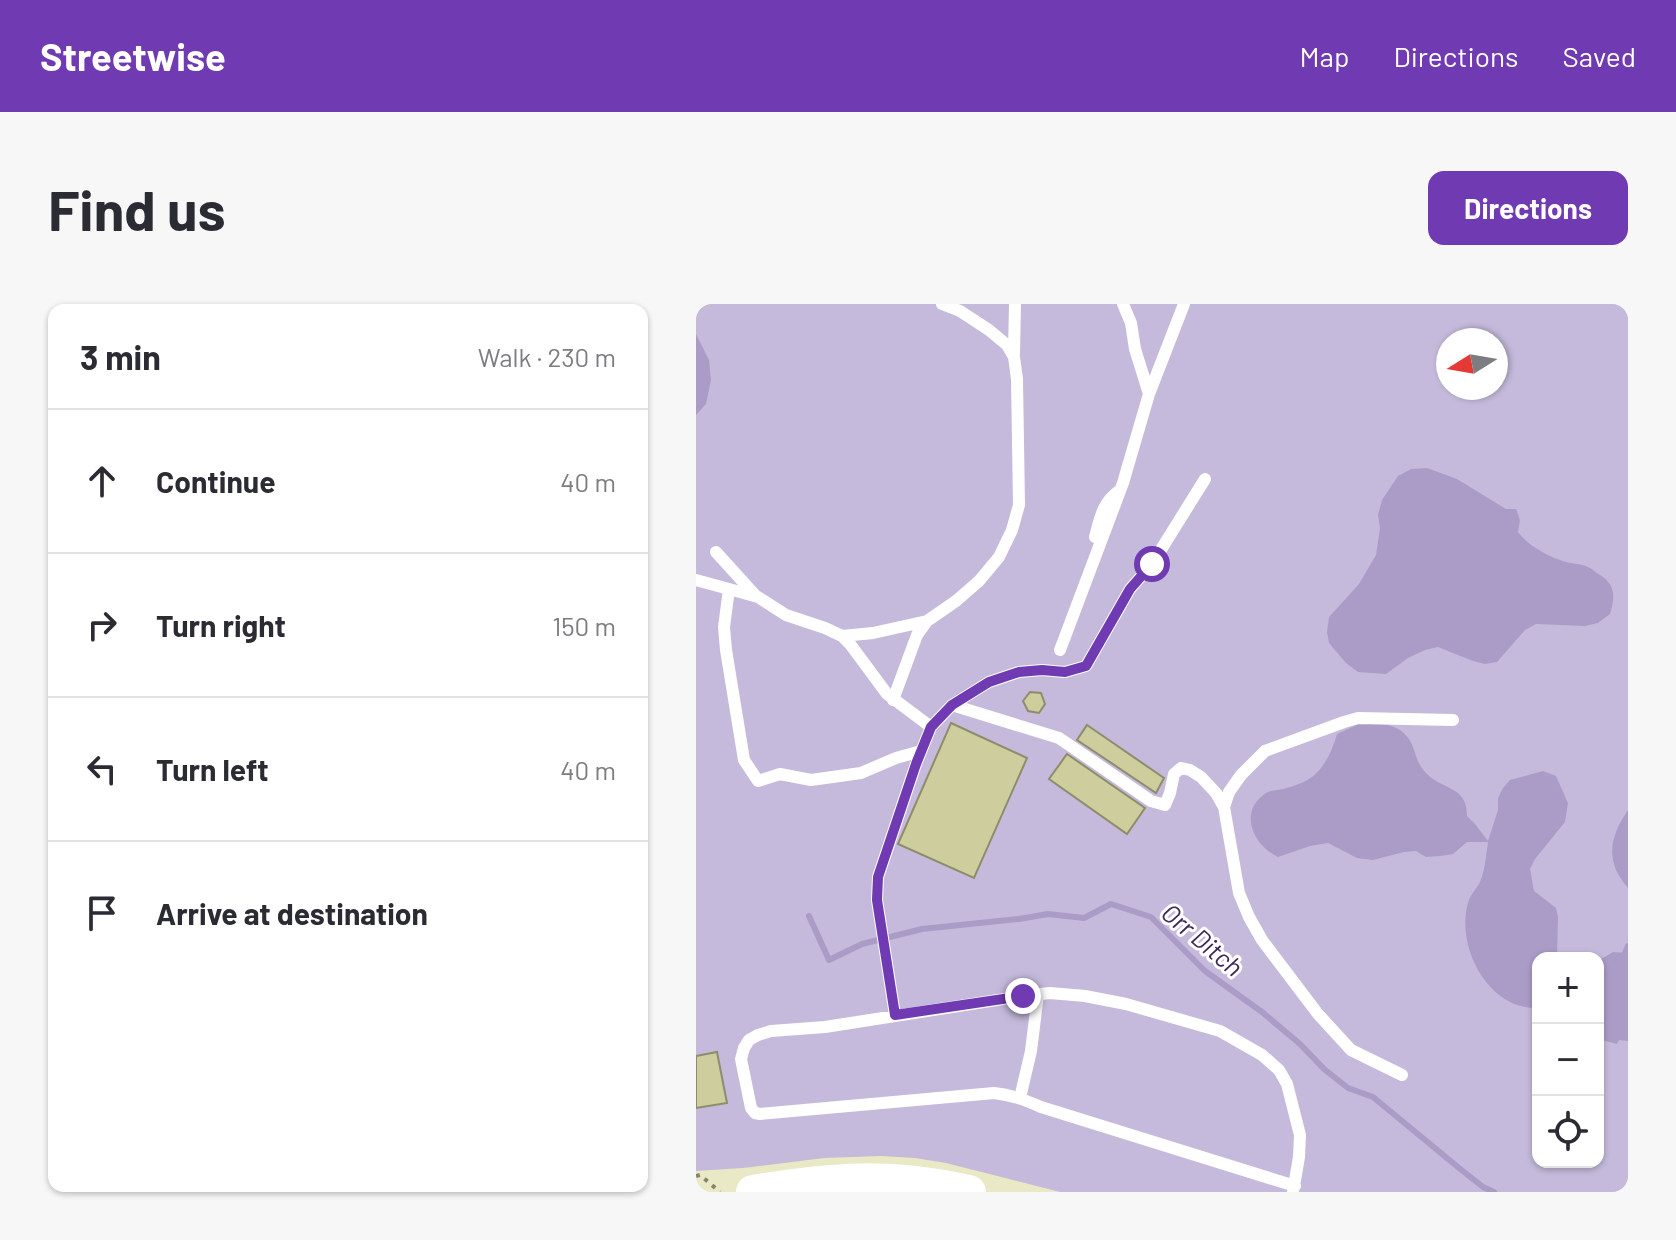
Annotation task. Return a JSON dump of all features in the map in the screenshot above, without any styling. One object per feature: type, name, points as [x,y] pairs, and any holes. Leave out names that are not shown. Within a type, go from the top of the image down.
[{"type":"street","points":[[753,1192],[808,1183],[863,1180],[921,1183],[969,1192]]},
{"type":"lane","points":[[942,304],[960,311],[989,330],[1007,345],[1014,357]]},
{"type":"lane","points":[[893,700],[917,635],[927,621],[979,581],[999,557],[1012,530],[1019,505],[1015,304]]},
{"type":"lane","points":[[1123,304],[1131,323],[1135,349],[1149,394]]},
{"type":"lane","points":[[1060,650],[1121,490],[1149,394],[1184,304]]},
{"type":"lane","points":[[895,1015],[877,900],[878,877],[931,727],[952,705],[989,682],[1019,672],[1065,672],[1086,666],[1130,589],[1152,564],[1205,479]]},
{"type":"lane","points":[[716,552],[758,597],[786,615],[842,636],[887,694],[931,727]]},
{"type":"lane","points":[[696,580],[758,597]]},
{"type":"lane","points":[[729,589],[724,627],[728,664],[744,760],[758,781],[780,774],[811,780],[861,773],[921,751]]},
{"type":"lane","points":[[842,636],[873,633],[927,621]]},
{"type":"lane","points":[[952,705],[1059,738],[1151,801],[1165,805],[1174,774],[1181,768],[1201,777],[1224,807],[1239,893],[1262,940],[1318,1014],[1351,1050],[1402,1075]]},
{"type":"lane","points":[[1224,807],[1229,792],[1241,775],[1265,751],[1358,718],[1453,720]]},
{"type":"lane","points":[[1065,993],[1126,1004],[1220,1031],[1262,1055],[1279,1070],[1287,1084],[1298,1123],[1299,1157],[1294,1189],[1020,1098],[994,1093],[760,1114],[751,1108],[741,1059],[749,1040],[758,1035],[1038,994],[1065,993]]},
{"type":"lane","points":[[1020,1098],[1031,1051],[1038,994]]},
{"type":"path","points":[[696,1176],[700,1175],[720,1192]]},
{"type":"shaded area","points":[[696,304],[1628,304],[1628,1192],[1060,1192],[946,1163],[881,1156],[824,1158],[696,1171]]},
{"type":"shaded area","points":[[696,334],[709,360],[711,380],[706,404],[696,415]]},
{"type":"shaded area","points":[[1427,468],[1457,479],[1506,509],[1516,509],[1520,520],[1518,532],[1531,545],[1560,560],[1587,566],[1605,579],[1613,592],[1610,614],[1598,623],[1585,626],[1536,624],[1525,630],[1497,662],[1485,664],[1473,661],[1438,647],[1408,658],[1386,674],[1358,672],[1346,663],[1329,643],[1329,617],[1359,584],[1376,555],[1382,500],[1398,476],[1411,469]]},
{"type":"shaded area","points":[[1363,722],[1400,730],[1406,735],[1426,773],[1463,799],[1467,816],[1488,841],[1498,810],[1498,798],[1510,780],[1543,771],[1556,776],[1568,803],[1565,822],[1530,869],[1534,891],[1556,908],[1557,952],[1532,952],[1532,1007],[1506,1000],[1493,990],[1482,976],[1468,945],[1466,912],[1469,899],[1483,875],[1488,842],[1467,842],[1453,854],[1426,857],[1416,851],[1373,860],[1357,858],[1328,843],[1278,857],[1256,837],[1251,819],[1257,801],[1268,792],[1312,777],[1328,757],[1337,734]]},
{"type":"shaded area","points":[[1628,810],[1628,888],[1616,869],[1612,850],[1617,830]]},
{"type":"shaded area","points":[[1613,952],[1628,953],[1628,1041],[1619,1040],[1617,1044],[1604,1041],[1604,957]]},
{"type":"building","points":[[1030,692],[1041,693],[1045,704],[1039,713],[1028,711],[1023,701]]},
{"type":"building","points":[[951,723],[1027,758],[974,878],[898,844]]},
{"type":"building","points":[[1087,725],[1164,778],[1156,793],[1077,740]]},
{"type":"building","points":[[1067,754],[1145,808],[1127,834],[1049,779]]},
{"type":"building","points":[[717,1052],[727,1103],[696,1108],[696,1056]]},
{"type":"waterway","name":"Orr Ditch","points":[[809,916],[829,960],[862,944],[922,929],[1048,914],[1084,918],[1111,904],[1151,917],[1205,971],[1262,1012],[1324,1069],[1348,1088],[1373,1097],[1483,1187],[1494,1192]]},
{"type":"waterway","points":[[1625,953],[1628,946]]},
{"type":"route","points":[[1023,996],[895,1015],[877,900],[878,877],[931,727],[952,705],[989,682],[1019,672],[1065,672],[1086,666],[1130,589],[1152,564]]}]
